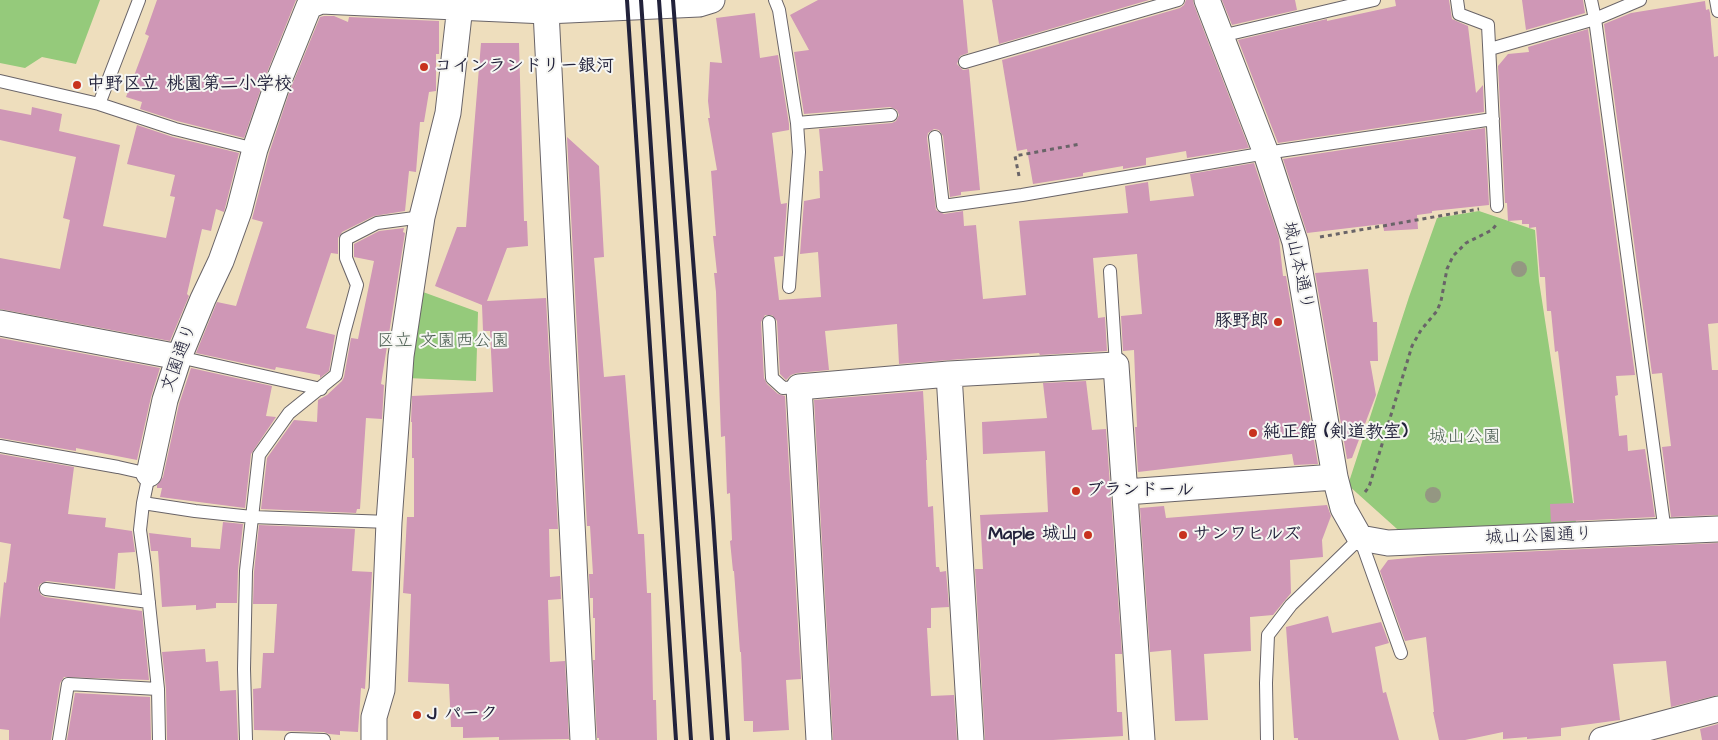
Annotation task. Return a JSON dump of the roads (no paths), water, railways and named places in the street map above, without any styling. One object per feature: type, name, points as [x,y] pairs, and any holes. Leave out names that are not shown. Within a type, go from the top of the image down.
[{"type":"street","points":[[321,1],[460,3],[546,11],[699,4],[712,0]]},
{"type":"street","name":"城山本通り","points":[[1207,0],[1266,153],[1295,242],[1335,477],[1343,508],[1360,538]]},
{"type":"street","name":"文園通り","points":[[149,474],[165,400],[179,357],[221,261],[239,211],[255,149],[277,85],[309,6],[321,1]]},
{"type":"street","points":[[374,740],[374,717],[382,690],[389,522],[400,356],[422,218],[448,113],[460,3]]},
{"type":"street","points":[[546,11],[583,740]]},
{"type":"street","points":[[0,323],[179,357]]},
{"type":"street","points":[[819,740],[798,387],[949,374],[1116,365],[1142,740]]},
{"type":"street","points":[[949,374],[971,740]]},
{"type":"street","points":[[1125,492],[1335,477]]},
{"type":"street","name":"城山公園通り","points":[[1360,538],[1388,544],[1718,529]]},
{"type":"street","points":[[1602,740],[1718,709]]},
{"type":"lane","points":[[99,104],[139,0]]},
{"type":"lane","points":[[775,0],[779,10],[797,123],[799,152],[789,287]]},
{"type":"lane","points":[[965,62],[1178,0]]},
{"type":"lane","points":[[1221,36],[1374,0]]},
{"type":"lane","points":[[1457,0],[1459,14],[1488,25],[1497,206]]},
{"type":"lane","points":[[1591,0],[1665,532]]},
{"type":"lane","points":[[1490,49],[1595,19],[1640,0]]},
{"type":"lane","points":[[1716,0],[1718,11]]},
{"type":"lane","points":[[0,81],[99,104],[175,129],[255,149]]},
{"type":"lane","points":[[797,123],[891,115]]},
{"type":"lane","points":[[935,137],[944,206],[1022,195],[1266,153],[1493,119]]},
{"type":"lane","points":[[246,740],[244,669],[246,571],[259,455],[289,413],[336,375],[344,333],[357,285],[346,258],[346,239],[377,223],[422,218]]},
{"type":"lane","points":[[1110,271],[1116,365]]},
{"type":"lane","points":[[769,322],[772,378],[783,388],[798,387]]},
{"type":"lane","points":[[179,357],[320,389]]},
{"type":"lane","points":[[0,446],[149,474]]},
{"type":"lane","name":"文園通り","points":[[149,474],[140,530],[158,689],[160,740]]},
{"type":"lane","points":[[143,503],[252,517],[389,522]]},
{"type":"lane","points":[[1267,740],[1266,683],[1268,635],[1291,606],[1360,538],[1401,653]]},
{"type":"lane","points":[[46,589],[149,602]]},
{"type":"lane","points":[[59,740],[68,684],[158,689]]},
{"type":"lane","points":[[291,739],[324,740]]},
{"type":"railway","points":[[627,0],[676,740]]},
{"type":"railway","points":[[641,0],[691,740]]},
{"type":"railway","points":[[659,0],[712,740]]},
{"type":"railway","points":[[673,0],[728,740]]},
{"type":"place","name":"コインランドリー銀河","points":[[424,67]]},
{"type":"place","name":"中野区立 桃園第二小学校","points":[[77,85]]},
{"type":"place","name":"豚野郎","points":[[1278,322]]},
{"type":"place","name":"純正館 (剣道教室)","points":[[1253,433]]},
{"type":"place","name":"ブランドール","points":[[1076,491]]},
{"type":"place","name":"Maple 城山","points":[[1088,535]]},
{"type":"place","name":"サンワヒルズ","points":[[1183,535]]},
{"type":"place","name":"J パーク","points":[[417,715]]},
{"type":"park label","name":"区立 文園西公園","points":[[443,342]]},
{"type":"park label","name":"城山公園","points":[[1465,438]]}]
